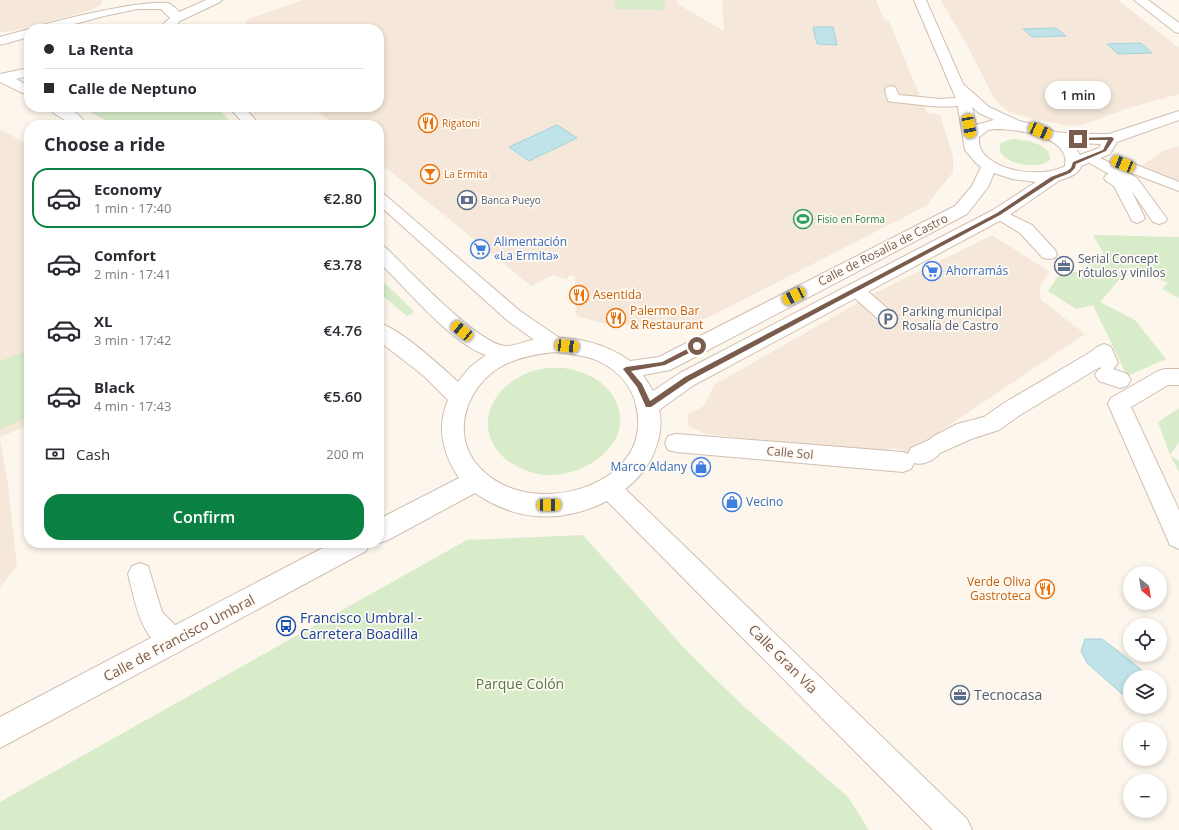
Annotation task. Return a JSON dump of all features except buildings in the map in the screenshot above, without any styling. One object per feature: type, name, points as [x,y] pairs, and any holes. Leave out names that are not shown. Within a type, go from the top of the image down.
[{"type":"street","points":[[174,24],[216,0]]},
{"type":"street","points":[[920,0],[964,100],[971,137],[970,142],[976,154],[990,165],[1021,176],[1053,178]]},
{"type":"street","points":[[1140,0],[1179,29]]},
{"type":"street","points":[[57,24],[117,4],[186,1]]},
{"type":"street","points":[[155,3],[172,11],[172,24]]},
{"type":"street","points":[[0,41],[24,34]]},
{"type":"street","points":[[2,78],[24,73]]},
{"type":"street","points":[[2,78],[24,89]]},
{"type":"street","points":[[957,84],[984,110],[1015,124],[1052,136],[1064,143],[1072,152],[1074,164]]},
{"type":"street","points":[[63,112],[74,120]]},
{"type":"street","points":[[241,112],[248,120]]},
{"type":"street","points":[[1052,136],[1078,139],[1112,139],[1179,115]]},
{"type":"street","points":[[971,137],[976,130],[986,126],[1015,124]]},
{"type":"street","points":[[1093,155],[1105,150],[1112,139]]},
{"type":"street","name":"Calle de Rosalía de Castro","points":[[649,406],[681,382],[998,214],[1053,178],[1068,172],[1074,164],[1093,155]]},
{"type":"street","name":"Calle de Rosalía de Castro","points":[[626,369],[663,364],[960,210],[980,187],[990,165]]},
{"type":"street","points":[[384,256],[452,323],[482,346],[506,354]]},
{"type":"street","points":[[384,334],[427,368],[458,398]]},
{"type":"street","points":[[554,344],[580,347],[605,355],[626,369],[640,386],[649,406],[651,423],[648,441],[640,459],[627,475],[610,488],[587,500],[562,505],[536,506],[503,497],[476,481],[463,465],[454,448],[451,430],[458,398],[472,378],[487,365],[506,354],[529,347],[554,344]]},
{"type":"street","name":"Calle Sol","points":[[676,443],[888,462],[923,452],[965,431],[991,424],[1012,409],[1096,359],[1104,352],[1111,373]]},
{"type":"street","points":[[1179,377],[1165,377],[1119,404],[1179,537]]},
{"type":"street","points":[[384,529],[476,481]]},
{"type":"street","name":"Calle Gran Vía","points":[[610,488],[956,830]]},
{"type":"street","name":"Calle de Francisco Umbral","points":[[0,733],[348,548]]},
{"type":"lane","points":[[891,90],[893,98],[941,103],[964,100]]},
{"type":"lane","points":[[1093,155],[1179,187]]},
{"type":"lane","points":[[1093,155],[1132,180],[1159,219]]},
{"type":"lane","points":[[1074,164],[1101,172],[1120,183],[1138,218]]},
{"type":"lane","points":[[384,201],[514,316],[554,344]]},
{"type":"lane","points":[[998,214],[1026,229],[1049,254]]},
{"type":"lane","points":[[855,289],[884,314]]},
{"type":"lane","points":[[140,574],[152,618],[173,641]]},
{"type":"shaded area","points":[[0,0],[102,0],[101,5],[91,10],[39,24],[24,24],[24,28],[0,32]]},
{"type":"shaded area","points":[[302,0],[677,0],[676,3],[724,31],[722,0],[876,0],[884,20],[889,21],[927,113],[940,115],[953,157],[953,172],[926,206],[715,314],[690,325],[610,325],[576,316],[575,276],[569,275],[567,279],[553,275],[531,286],[384,166],[384,120],[330,120],[318,112],[384,112],[384,24],[247,24],[246,20]]},
{"type":"shaded area","points":[[1118,0],[1179,48],[1179,94],[1132,107],[1082,125],[1068,126],[1025,117],[1006,110],[995,100],[966,43],[941,1]]},
{"type":"shaded area","points":[[0,129],[24,142],[24,427],[0,437]]},
{"type":"shaded area","points":[[1179,146],[1179,183],[1141,166],[1163,151]]},
{"type":"shaded area","points":[[992,235],[1050,272],[1039,287],[1041,300],[1085,334],[909,452],[894,448],[886,450],[861,451],[705,434],[689,426],[687,415],[704,406],[714,385],[877,292]]},
{"type":"shaded area","points":[[0,439],[8,485],[17,566],[0,587]]},
{"type":"green space","points":[[616,0],[665,0],[664,10],[614,9]]},
{"type":"green space","points":[[90,112],[221,112],[229,120],[105,120]]},
{"type":"green space","points":[[1012,139],[1023,140],[1042,146],[1049,154],[1050,160],[1036,165],[1026,165],[1009,160],[1000,150],[1001,143]]},
{"type":"green space","points":[[1093,235],[1179,237],[1179,298],[1162,289],[1168,283],[1130,267],[1100,302],[1135,320],[1166,359],[1127,376],[1093,305],[1076,309],[1048,291],[1061,272],[1078,272],[1103,253]]},
{"type":"green space","points":[[384,283],[413,310],[413,313],[407,316],[384,297]]},
{"type":"green space","points":[[24,352],[24,419],[0,429],[0,361]]},
{"type":"green space","points":[[548,368],[575,370],[592,377],[606,387],[619,408],[620,424],[616,438],[607,451],[595,461],[580,469],[563,474],[537,474],[507,461],[498,452],[490,437],[488,426],[488,416],[491,407],[502,390],[527,373]]},
{"type":"green space","points":[[1179,408],[1179,442],[1170,455],[1158,422]]},
{"type":"green space","points":[[1170,455],[1179,461],[1179,472]]},
{"type":"green space","name":"Parque Colón","points":[[583,535],[685,649],[740,703],[848,797],[869,830],[0,830],[0,802],[467,540]]},
{"type":"water","points":[[813,27],[833,27],[837,45],[817,44]]},
{"type":"water","points":[[1056,28],[1066,36],[1032,37],[1023,29]]},
{"type":"water","points":[[1141,43],[1152,53],[1118,54],[1107,44]]},
{"type":"water","points":[[557,125],[577,138],[529,161],[509,147]]},
{"type":"water","points":[[1085,639],[1102,639],[1123,655],[1123,662],[1132,662],[1142,670],[1123,670],[1123,695],[1087,663],[1081,651]]},
{"type":"place","name":"Rigatoni","points":[[428,123]]},
{"type":"place","name":"La Ermita","points":[[430,174]]},
{"type":"place","name":"Banca Pueyo","points":[[467,200]]},
{"type":"place","name":"Fisio en Forma","points":[[803,219]]},
{"type":"place","name":"Alimentación «La Ermita»","points":[[480,249]]},
{"type":"place","name":"Serial Concept rótulos y vinilos","points":[[1064,266]]},
{"type":"place","name":"Ahorramás","points":[[932,271]]},
{"type":"place","name":"Asentida","points":[[579,295]]},
{"type":"place","name":"Palermo Bar & Restaurant","points":[[616,318]]},
{"type":"place","name":"Parking municipal Rosalía de Castro","points":[[888,319]]},
{"type":"place","name":"Marco Aldany","points":[[701,467]]},
{"type":"place","name":"Vecino","points":[[732,502]]},
{"type":"place","name":"Verde Oliva Gastroteca","points":[[1045,589]]},
{"type":"place","name":"Francisco Umbral - Carretera Boadilla","points":[[286,626]]},
{"type":"place","name":"Tecnocasa","points":[[960,695]]},
{"type":"route","points":[[697,346],[663,364],[626,369],[640,386],[649,406],[681,382],[998,214],[1053,178],[1062,176],[1068,172],[1073,168],[1074,163],[1105,150],[1112,139],[1078,139]]}]
